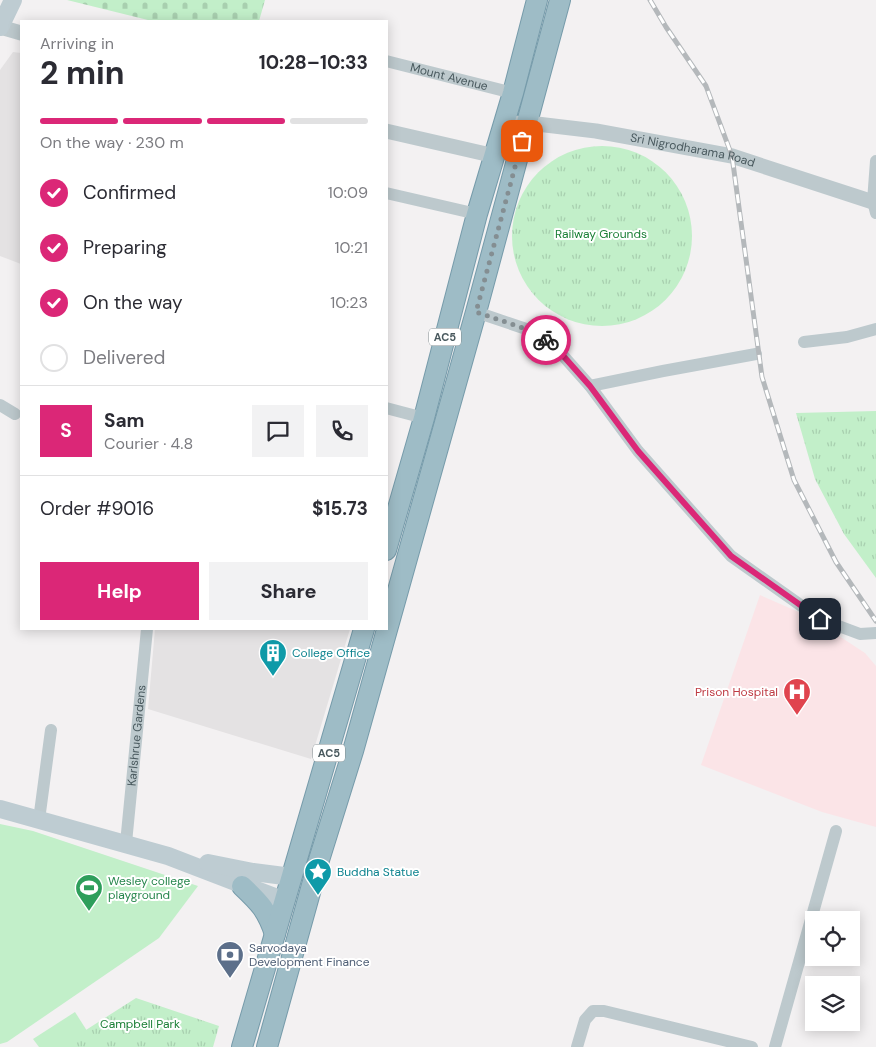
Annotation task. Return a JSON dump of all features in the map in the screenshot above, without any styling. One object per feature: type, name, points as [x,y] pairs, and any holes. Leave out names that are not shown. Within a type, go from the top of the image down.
[{"type":"highway","name":"AC5","points":[[388,543],[424,418],[477,214],[513,93],[537,0]]},
{"type":"highway","name":"AC5","points":[[388,624],[476,312],[560,0]]},
{"type":"highway","name":"AC5","points":[[242,1047],[364,630]]},
{"type":"highway","name":"AC5","points":[[267,1047],[386,630]]},
{"type":"highway","points":[[242,886],[263,906],[270,918],[275,934]]},
{"type":"main road","points":[[0,27],[13,0]]},
{"type":"main road","points":[[0,809],[168,856],[284,901]]},
{"type":"main road","points":[[168,856],[253,872],[292,877]]},
{"type":"street","points":[[0,27],[20,33]]},
{"type":"street","name":"Mount Avenue","points":[[388,62],[513,93]]},
{"type":"street","name":"Sri Nigrodharama Road","points":[[504,123],[538,124],[596,131],[732,156],[875,206]]},
{"type":"street","points":[[388,131],[495,156]]},
{"type":"street","points":[[875,206],[876,161]]},
{"type":"street","points":[[388,193],[477,214]]},
{"type":"street","points":[[476,312],[535,332],[558,350],[590,386],[638,451],[731,556],[820,619],[860,634],[876,633]]},
{"type":"street","points":[[804,342],[847,337],[876,329]]},
{"type":"street","points":[[590,386],[756,354]]},
{"type":"street","points":[[0,406],[16,414]]},
{"type":"street","points":[[388,409],[424,418]]},
{"type":"street","name":"Karlshrue Gardens","points":[[126,843],[147,630]]},
{"type":"street","points":[[39,820],[50,730]]},
{"type":"street","points":[[775,1047],[836,831]]},
{"type":"street","points":[[292,877],[313,883]]},
{"type":"street","points":[[284,901],[306,908]]},
{"type":"street","points":[[577,1047],[585,1020],[593,1011],[604,1011],[752,1047]]},
{"type":"shaded area","points":[[13,52],[20,53],[20,264],[0,256],[0,70]]},
{"type":"shaded area","name":"Prison Hospital","points":[[760,595],[810,617],[865,653],[876,666],[876,827],[822,812],[701,765]]},
{"type":"shaded area","points":[[155,630],[350,630],[311,759],[148,709]]},
{"type":"green space","points":[[67,0],[265,0],[259,20],[148,20]]},
{"type":"green space","name":"Railway Grounds","points":[[593,146],[611,146],[636,153],[652,161],[666,172],[677,186],[685,202],[692,227],[692,245],[685,270],[677,286],[666,300],[652,311],[628,322],[611,326],[593,326],[576,322],[552,311],[532,293],[516,262],[512,245],[512,227],[516,210],[527,186],[545,166],[576,150]]},
{"type":"green space","points":[[876,411],[876,578],[844,534],[815,479],[796,413]]},
{"type":"green space","name":"Wesley college playground","points":[[0,824],[33,831],[198,886],[159,938],[7,1042],[0,1044]]},
{"type":"green space","name":"Campbell Park","points":[[136,998],[219,1026],[213,1047],[63,1047],[64,1044]]},
{"type":"green space","points":[[75,1012],[89,1034],[69,1047],[39,1047],[33,1039]]},
{"type":"railway","points":[[650,0],[706,86],[732,156],[762,377],[794,480],[836,562],[876,621]]},
{"type":"way so far","points":[[522,141],[476,312],[535,332],[546,340]]},
{"type":"place","name":"College Office","points":[[273,677]]},
{"type":"place","name":"Prison Hospital","points":[[797,716]]},
{"type":"place","name":"Buddha Statue","points":[[318,896]]},
{"type":"place","name":"Wesley college playground","points":[[89,912]]},
{"type":"place","name":"Sarvodaya Development Finance","points":[[230,979]]},
{"type":"route","points":[[546,340],[558,350],[590,386],[638,451],[731,556],[820,619]]}]
